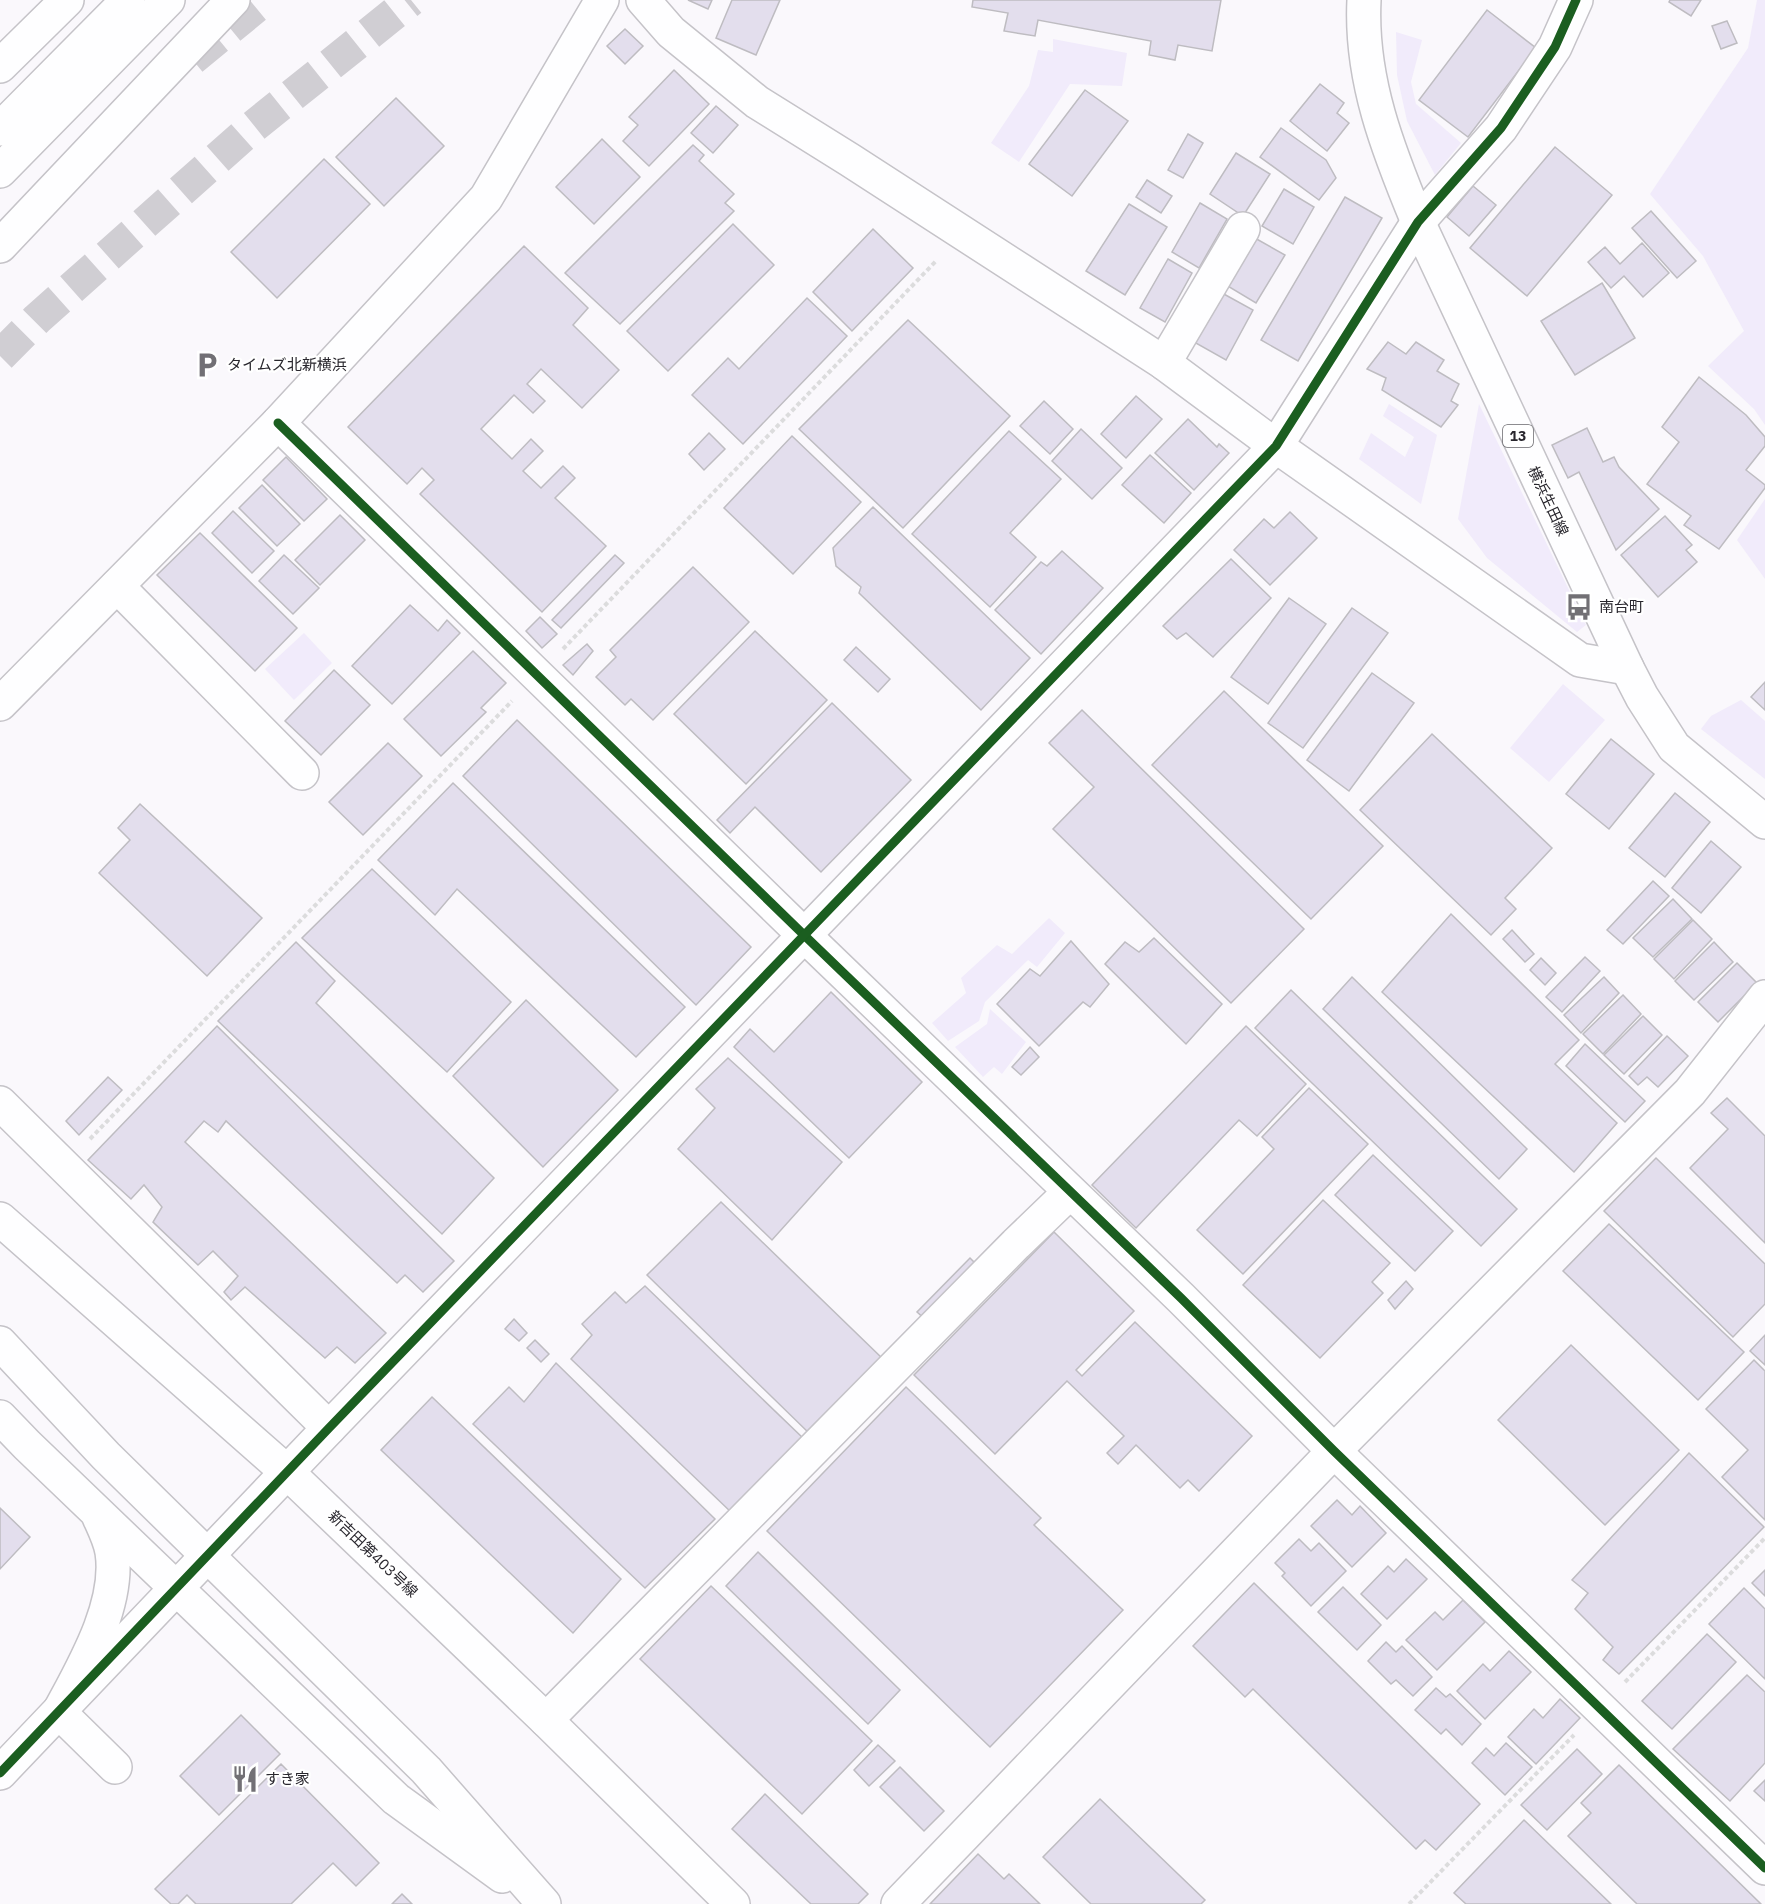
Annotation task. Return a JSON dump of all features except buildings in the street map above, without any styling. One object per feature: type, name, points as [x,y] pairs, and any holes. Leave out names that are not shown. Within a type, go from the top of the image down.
[{"type":"street","points":[[0,66],[67,0]]},
{"type":"street","points":[[0,129],[128,0]]},
{"type":"street","points":[[0,171],[168,0]]},
{"type":"street","points":[[0,246],[234,0]]},
{"type":"street","points":[[0,704],[278,423],[486,198],[602,0]]},
{"type":"street","points":[[643,0],[670,32],[757,102],[1164,363],[1276,446],[1580,660],[1627,668]]},
{"type":"street","name":"横浜生田線","points":[[1364,0],[1366,62],[1376,111],[1392,160],[1418,222],[1627,668],[1642,697],[1674,747],[1765,822]]},
{"type":"street","points":[[0,1773],[329,1428],[1276,446],[1418,222],[1501,128],[1555,47],[1576,0]]},
{"type":"street","points":[[1164,363],[1243,229]]},
{"type":"street","points":[[278,423],[1765,1868]]},
{"type":"street","points":[[117,586],[302,773]]},
{"type":"street","points":[[898,1904],[1334,1451],[1690,1092],[1765,997]]},
{"type":"street","points":[[0,1103],[329,1428]]},
{"type":"street","points":[[546,1720],[1070,1192]]},
{"type":"street","name":"新吉田第403号線","points":[[0,1219],[287,1472],[546,1720],[733,1904]]},
{"type":"street","points":[[0,1343],[106,1456],[426,1770],[542,1904]]},
{"type":"street","points":[[0,1417],[396,1799],[542,1904]]},
{"type":"street","points":[[59,1712],[86,1661],[105,1615],[110,1591],[111,1552],[97,1512]]},
{"type":"street","points":[[59,1712],[115,1767]]},
{"type":"path","points":[[65,1166],[938,259]]},
{"type":"shaded area","points":[[1757,0],[1765,0],[1765,425],[1754,409],[1708,366],[1744,331],[1703,256],[1650,194],[1748,48]]},
{"type":"shaded area","points":[[1396,32],[1422,40],[1411,82],[1416,104],[1461,143],[1435,175],[1407,121],[1397,75]]},
{"type":"shaded area","points":[[1053,39],[1127,53],[1122,86],[1070,84],[1019,162],[991,143],[1029,86],[1038,50],[1053,52]]},
{"type":"shaded area","points":[[1389,404],[1437,435],[1421,504],[1359,459],[1371,433],[1405,457],[1414,437],[1383,416]]},
{"type":"shaded area","points":[[1479,404],[1586,625],[1577,632],[1487,558],[1458,519]]},
{"type":"shaded area","points":[[1765,499],[1765,579],[1737,540]]},
{"type":"shaded area","points":[[304,633],[332,663],[294,700],[265,669]]},
{"type":"shaded area","points":[[1563,684],[1605,720],[1549,782],[1510,748]]},
{"type":"shaded area","points":[[1741,700],[1765,721],[1765,779],[1701,729],[1711,716]]},
{"type":"shaded area","points":[[1049,918],[1065,933],[1037,967],[1028,960],[985,1002],[979,1021],[948,1041],[932,1023],[966,993],[961,978],[997,945],[1012,954]]},
{"type":"shaded area","points":[[990,1009],[1026,1042],[1002,1074],[994,1067],[983,1077],[955,1047],[987,1024]]},
{"type":"tunnel","points":[[192,59],[264,0]]},
{"type":"tunnel","points":[[0,356],[37,319],[254,126],[411,0]]},
{"type":"cycle path","points":[[0,1773],[329,1428],[1276,446],[1418,222],[1501,128],[1555,47],[1576,0]]},
{"type":"cycle path","points":[[278,423],[1765,1868]]},
{"type":"place","name":"タイムズ北新横浜","points":[[207,365]]},
{"type":"place","name":"南台町","points":[[1579,607]]},
{"type":"place","name":"すき家","points":[[245,1779]]}]
